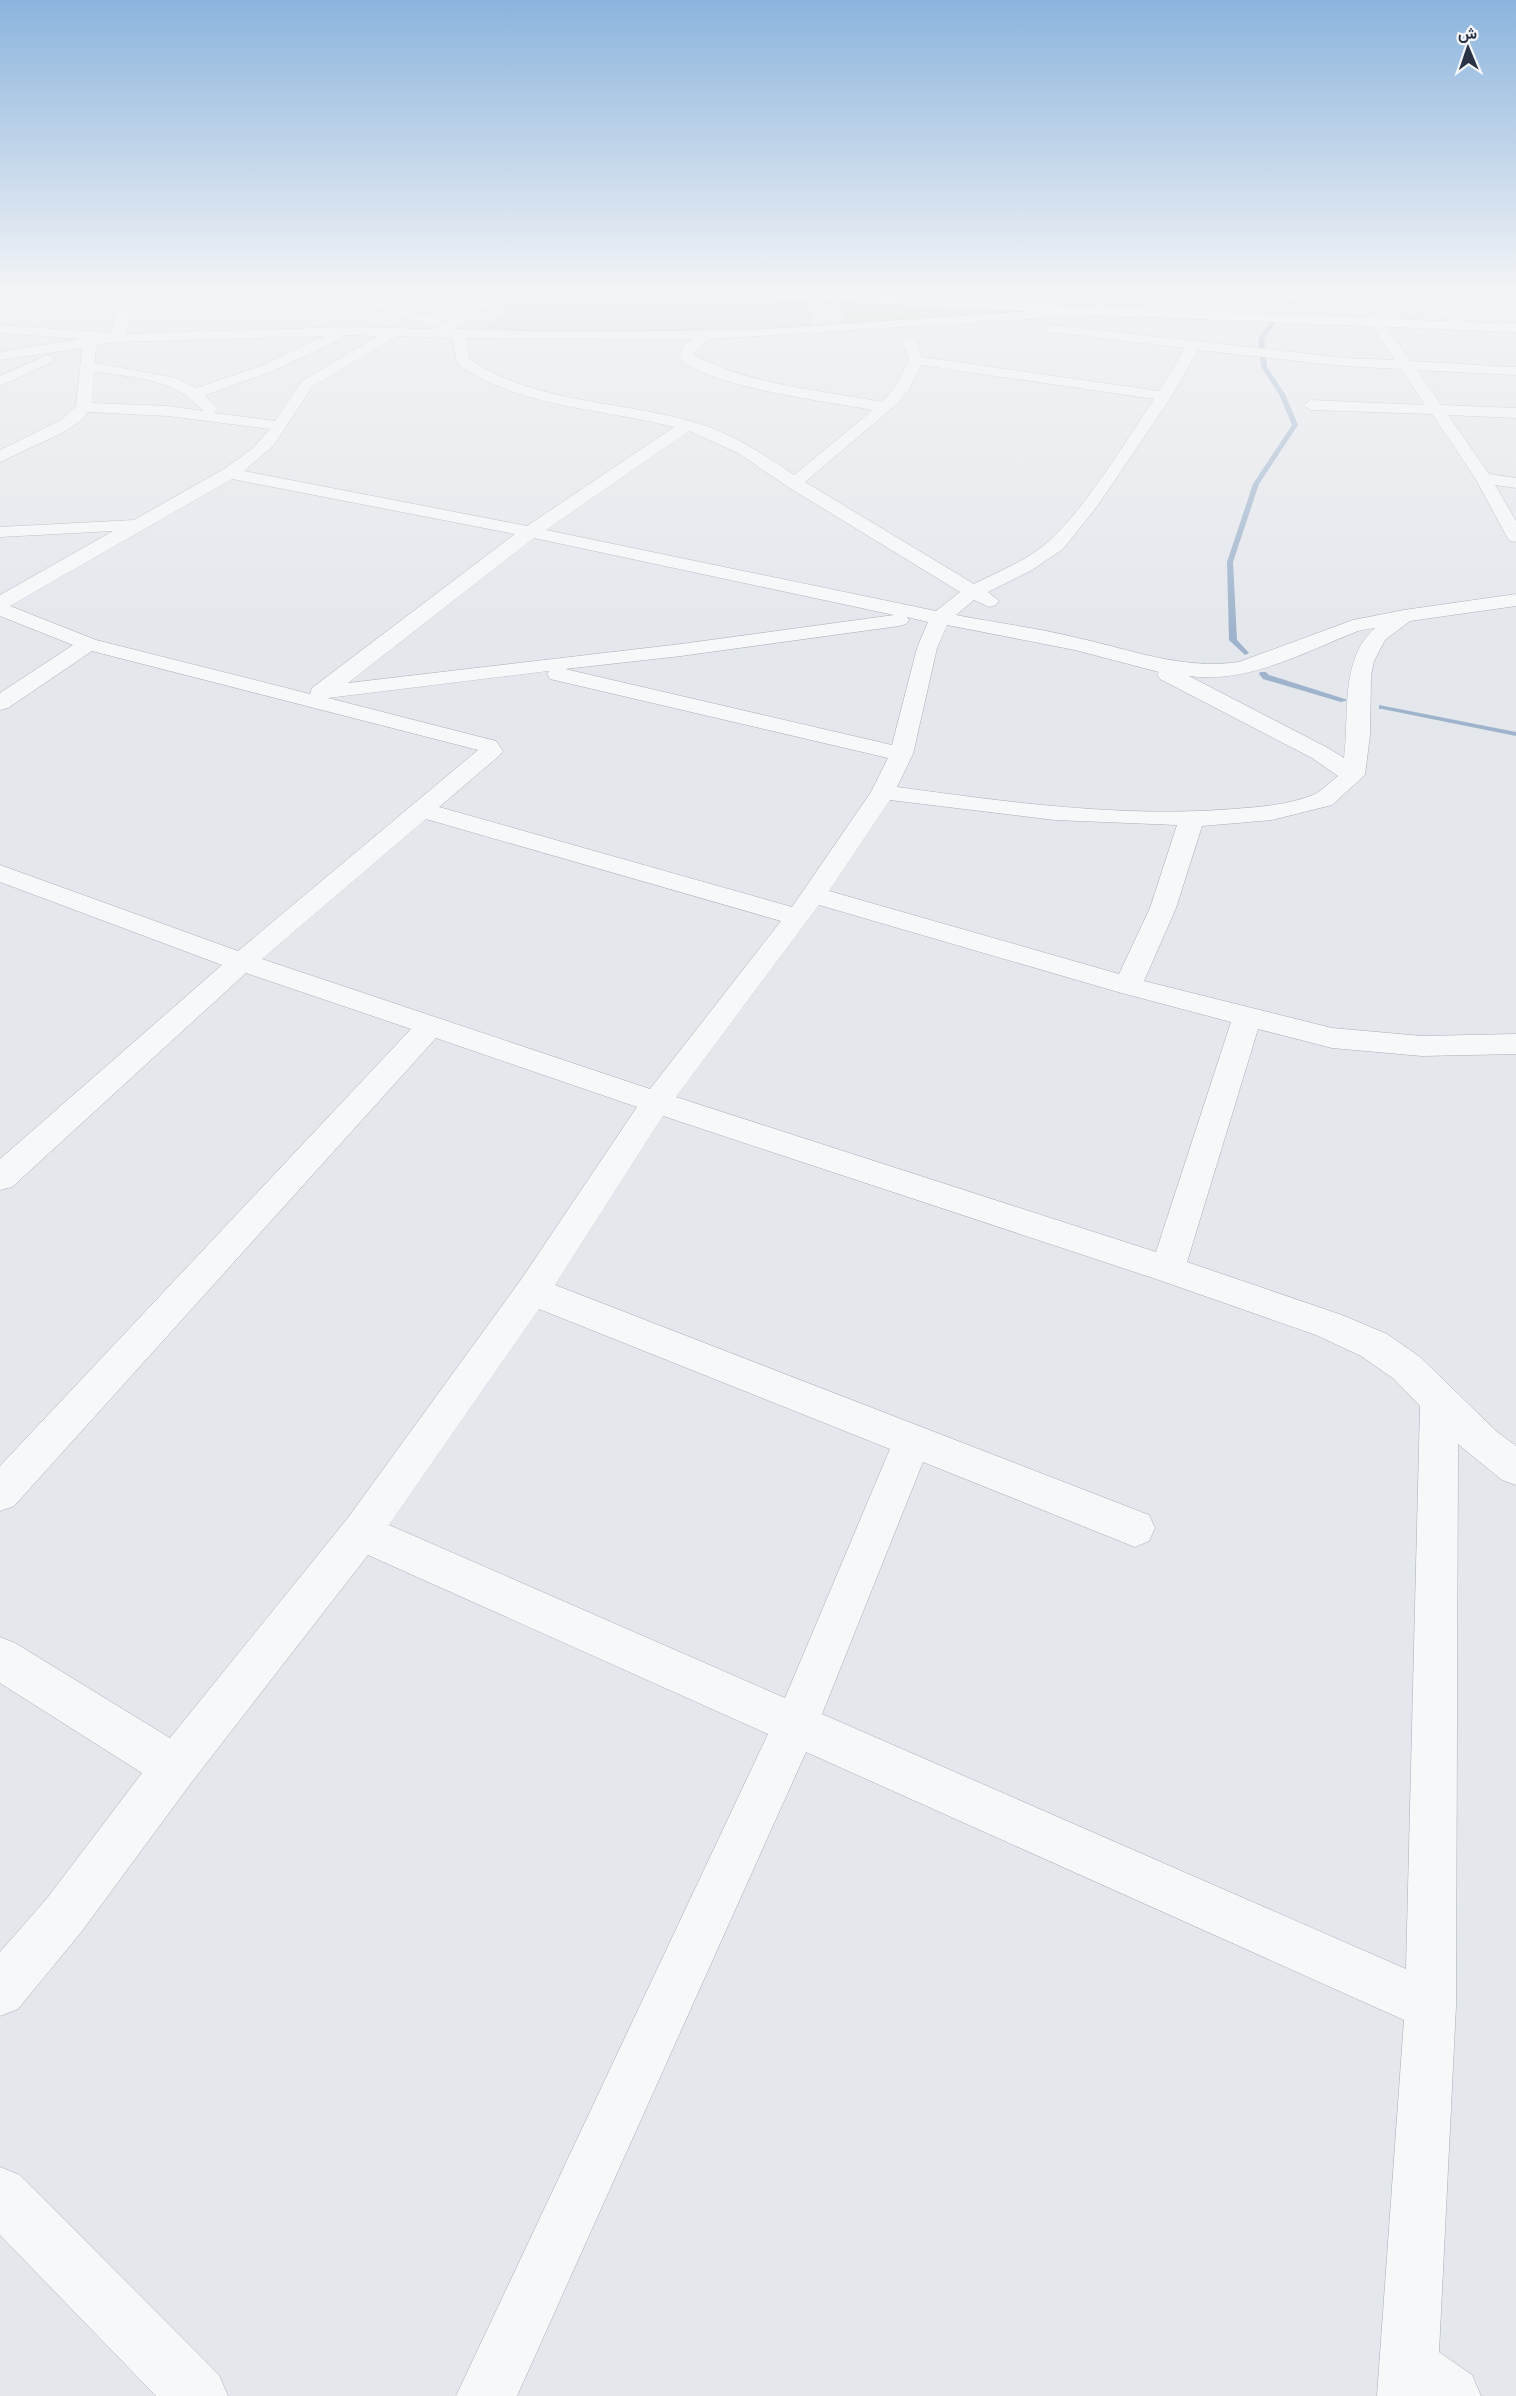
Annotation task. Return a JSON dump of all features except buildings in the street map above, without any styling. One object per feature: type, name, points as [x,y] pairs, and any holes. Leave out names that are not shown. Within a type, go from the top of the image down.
[{"type":"street","points":[[205,404],[218,417]]},
{"type":"street","points":[[0,603],[230,473],[260,452],[279,426],[291,404]]},
{"type":"street","points":[[584,404],[687,425],[729,441],[972,592],[1065,641]]},
{"type":"street","points":[[869,404],[884,407]]},
{"type":"street","points":[[795,483],[887,404]]},
{"type":"street","points":[[316,697],[522,667],[681,650],[791,633],[933,618],[972,592],[1025,566],[1056,544],[1089,505],[1159,404]]},
{"type":"street","points":[[1435,404],[1483,478],[1516,537]]},
{"type":"street","points":[[1311,405],[1516,412]]},
{"type":"street","points":[[0,457],[17,446],[72,421],[84,406],[168,411],[279,426]]},
{"type":"street","points":[[316,697],[530,532],[687,425]]},
{"type":"street","points":[[230,473],[530,532],[933,618],[1065,641],[1142,661],[1208,671],[1229,671],[1331,633],[1404,616],[1516,600]]},
{"type":"street","points":[[1483,478],[1516,483]]},
{"type":"street","points":[[0,532],[137,525]]},
{"type":"street","points":[[0,609],[89,644],[316,697],[490,748],[490,753],[242,962],[0,1178]]},
{"type":"street","points":[[884,792],[1017,810],[1157,819],[1284,812],[1321,800],[1341,790],[1353,775],[1360,730],[1362,663],[1368,649],[1378,636],[1404,616]]},
{"type":"street","points":[[0,1991],[65,1914],[175,1767],[362,1532],[532,1291],[656,1102],[806,906],[884,792],[901,754],[933,618]]},
{"type":"street","points":[[0,703],[89,644]]},
{"type":"street","points":[[1142,661],[1311,748],[1353,775]]},
{"type":"street","points":[[522,667],[590,680],[901,754]]},
{"type":"street","points":[[422,810],[1332,1038],[1422,1046],[1516,1044]]},
{"type":"street","points":[[1128,986],[1163,908],[1192,818]]},
{"type":"street","points":[[0,873],[242,962],[656,1102],[1168,1269],[1329,1325],[1374,1345],[1407,1368],[1482,1443],[1516,1468]]},
{"type":"street","points":[[1168,1269],[1247,1018]]},
{"type":"street","points":[[0,1492],[431,1026]]},
{"type":"street","points":[[532,1291],[1135,1528]]},
{"type":"street","points":[[1422,2386],[1431,2006],[1439,1400]]},
{"type":"street","points":[[486,2396],[796,1724],[912,1441]]},
{"type":"street","points":[[362,1532],[1431,2006]]},
{"type":"street","points":[[0,1658],[175,1767]]},
{"type":"street","points":[[0,2195],[198,2396]]},
{"type":"waterway","points":[[1245,653],[1233,640],[1230,562],[1256,484],[1295,425],[1286,404]]},
{"type":"waterway","points":[[1263,674],[1266,677],[1344,700]]},
{"type":"waterway","points":[[1382,707],[1516,734]]}]
